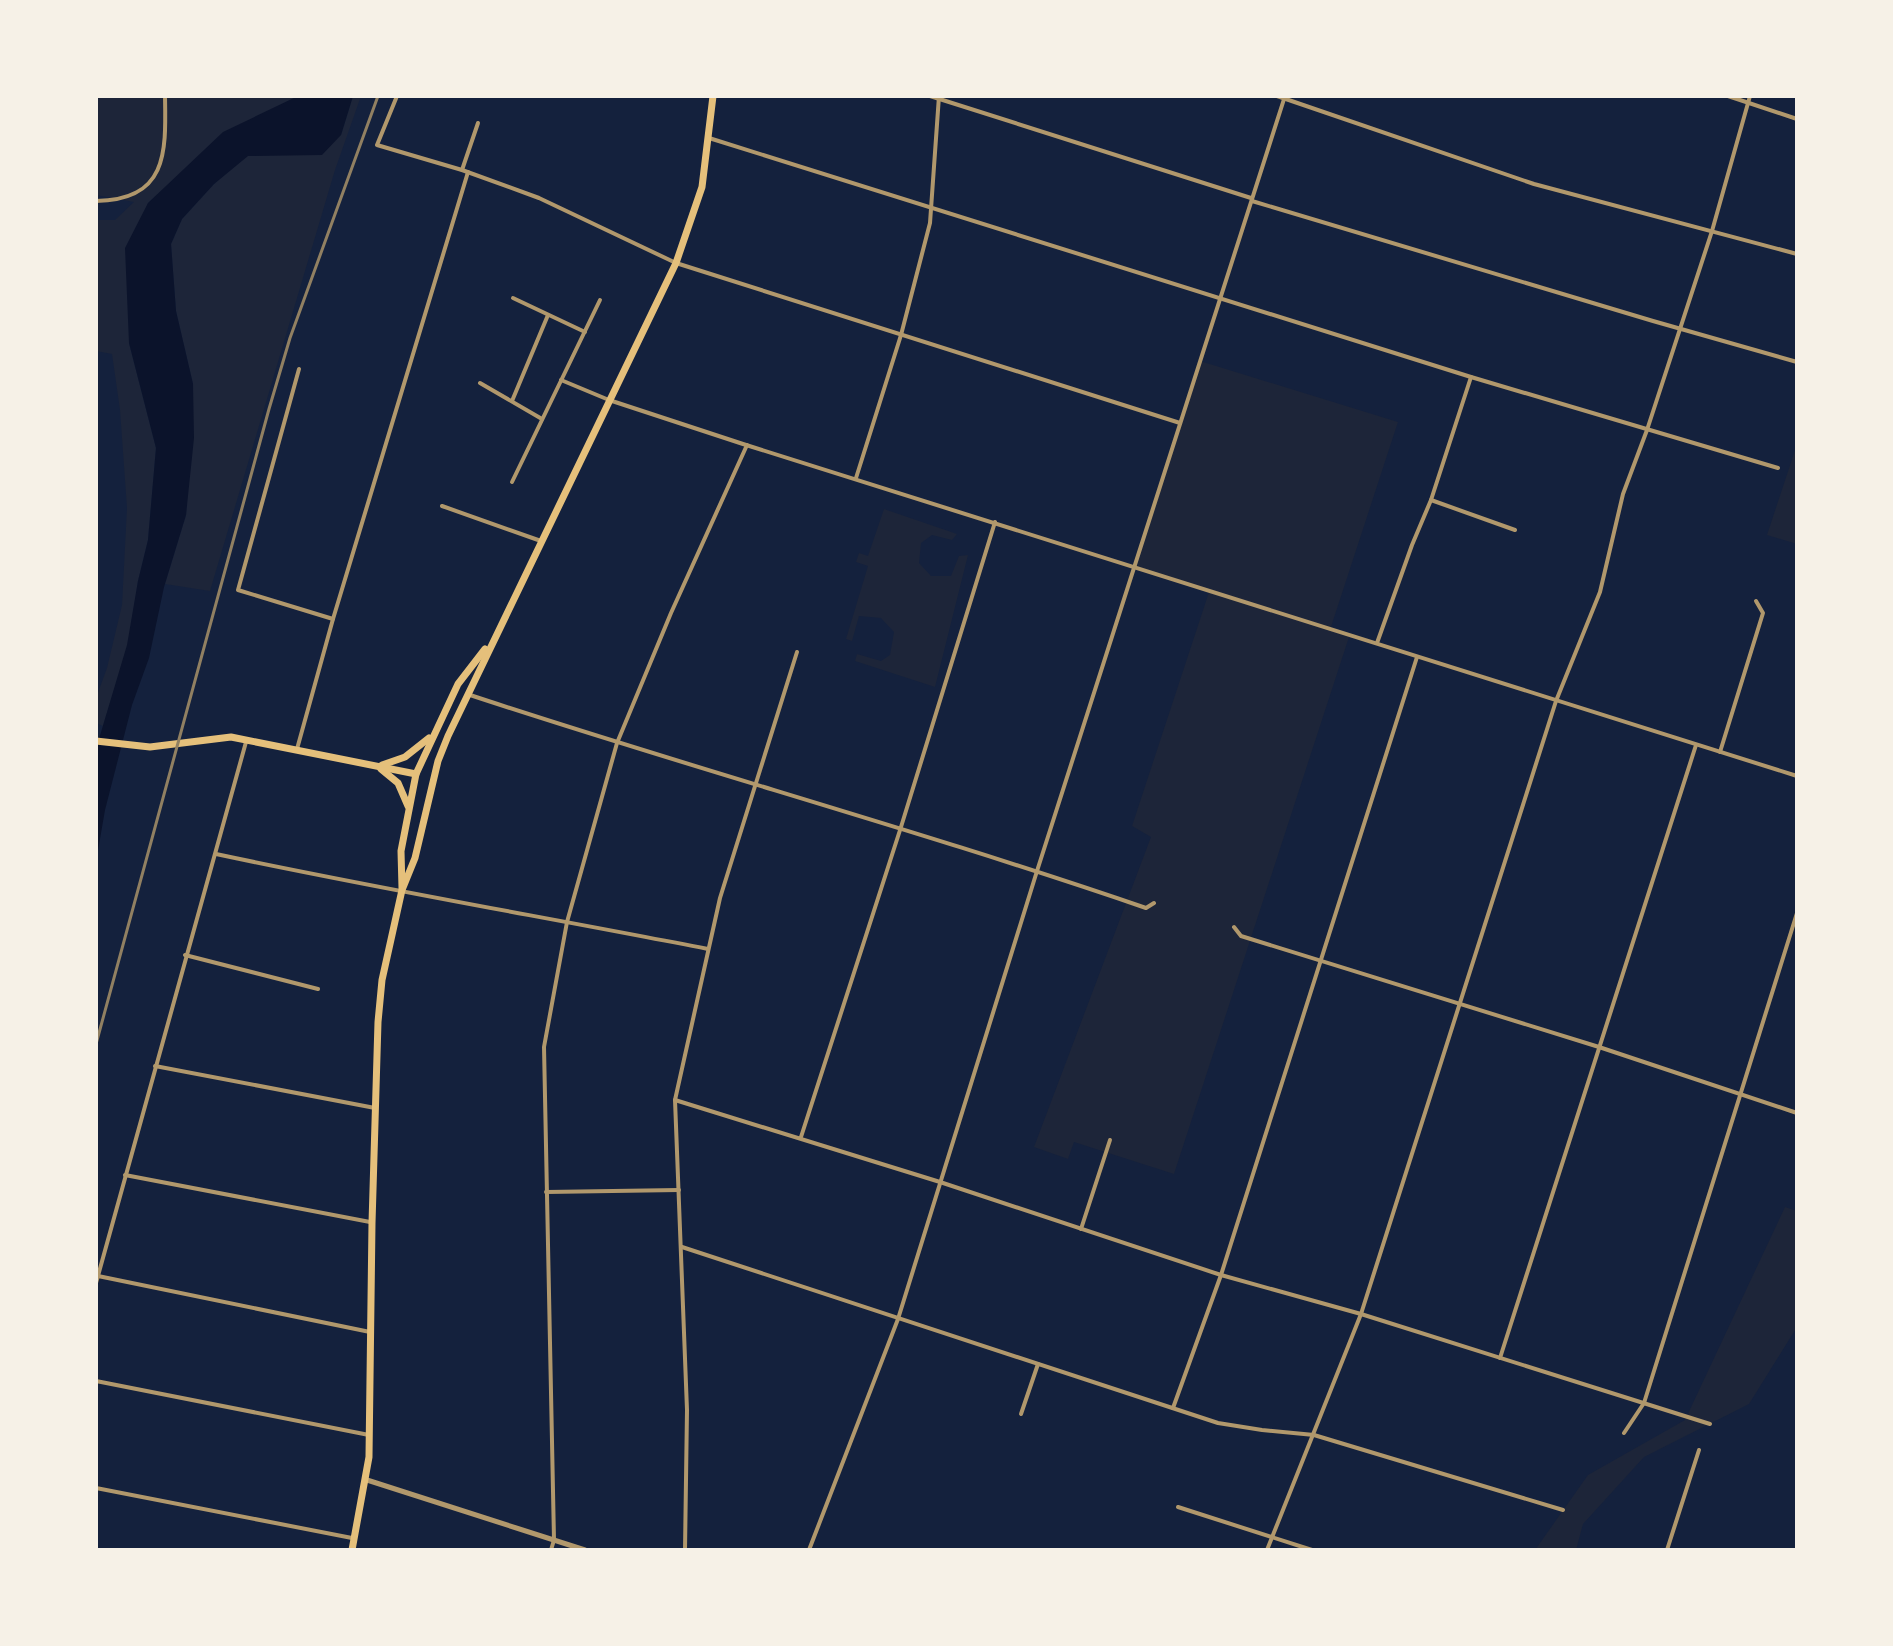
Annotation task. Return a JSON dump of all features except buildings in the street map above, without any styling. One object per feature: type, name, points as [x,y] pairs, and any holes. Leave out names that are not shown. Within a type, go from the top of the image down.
[{"type":"main road","points":[[352,1550],[367,1480],[375,1108],[382,980],[402,890],[415,858],[438,761],[467,694],[676,263],[702,187],[713,96]]},
{"type":"main road","points":[[402,890],[400,866],[416,774],[458,684],[493,639]]},
{"type":"main road","points":[[448,706],[467,694]]},
{"type":"main road","points":[[375,766],[405,757],[417,750],[433,733]]},
{"type":"main road","points":[[96,741],[158,747],[231,737],[416,774]]},
{"type":"main road","points":[[375,766],[398,783],[409,808]]},
{"type":"street","points":[[96,201],[113,200],[134,193],[156,173],[166,144],[165,96]]},
{"type":"street","points":[[397,96],[377,145],[465,171],[539,198],[676,263],[1180,423]]},
{"type":"street","points":[[930,96],[1252,200],[1797,362]]},
{"type":"street","points":[[1277,96],[1534,184],[1797,254]]},
{"type":"street","points":[[1728,96],[1797,119]]},
{"type":"street","points":[[1267,1550],[1361,1314],[1556,701],[1600,592],[1623,494],[1712,231],[1750,96]]},
{"type":"street","points":[[809,1550],[898,1319],[1037,871],[1285,97]]},
{"type":"street","points":[[856,478],[918,274],[931,207],[939,98]]},
{"type":"street","points":[[296,750],[478,123]]},
{"type":"street","points":[[709,138],[1471,377],[1778,468]]},
{"type":"street","points":[[513,298],[585,332]]},
{"type":"street","points":[[512,482],[600,300]]},
{"type":"street","points":[[512,401],[548,315]]},
{"type":"street","points":[[299,369],[238,590],[333,619]]},
{"type":"street","points":[[1377,644],[1407,557],[1431,500],[1471,377]]},
{"type":"street","points":[[561,380],[609,400],[747,445],[1797,776]]},
{"type":"street","points":[[480,383],[542,419]]},
{"type":"street","points":[[551,1550],[554,1540],[544,1047],[567,922],[617,743],[671,613],[747,445]]},
{"type":"street","points":[[1431,500],[1515,530]]},
{"type":"street","points":[[442,506],[541,541]]},
{"type":"street","points":[[801,1137],[995,522]]},
{"type":"street","points":[[1720,752],[1763,613],[1756,601]]},
{"type":"street","points":[[685,1550],[688,1450],[675,1100],[720,898],[797,652]]},
{"type":"street","points":[[1173,1408],[1221,1275],[1417,656]]},
{"type":"street","points":[[467,694],[617,743],[901,827],[1146,908],[1154,903]]},
{"type":"street","points":[[96,1283],[246,740]]},
{"type":"street","points":[[1500,1358],[1696,745]]},
{"type":"street","points":[[216,854],[709,950]]},
{"type":"street","points":[[1624,1433],[1644,1403],[1797,913]]},
{"type":"street","points":[[1234,927],[1241,936],[1599,1047],[1797,1113]]},
{"type":"street","points":[[185,955],[318,989]]},
{"type":"street","points":[[155,1066],[375,1108]]},
{"type":"street","points":[[675,1100],[801,1137],[1221,1275],[1361,1314],[1710,1424]]},
{"type":"street","points":[[1081,1229],[1110,1140]]},
{"type":"street","points":[[125,1175],[372,1223]]},
{"type":"street","points":[[546,1192],[679,1190]]},
{"type":"street","points":[[682,1247],[1218,1423],[1314,1435],[1563,1510]]},
{"type":"street","points":[[98,1276],[371,1332]]},
{"type":"street","points":[[1021,1414],[1038,1364]]},
{"type":"street","points":[[96,1381],[369,1435]]},
{"type":"street","points":[[1667,1550],[1699,1450]]},
{"type":"street","points":[[367,1480],[585,1550]]},
{"type":"street","points":[[96,1488],[355,1538]]},
{"type":"street","points":[[1178,1507],[1312,1550]]},
{"type":"shaded area","points":[[96,96],[298,96],[220,145],[148,203],[129,343],[156,448],[148,540],[128,645],[103,726],[96,723],[96,698],[107,668],[122,605],[127,508],[120,410],[112,354],[96,351],[96,220],[115,220],[134,202],[96,195]]},
{"type":"shaded area","points":[[298,96],[353,96],[341,135],[322,155],[248,156],[214,184],[182,219],[171,244],[176,311],[193,384],[194,438],[186,515],[164,587],[149,658],[132,705],[105,810],[96,862],[96,749],[127,645],[148,540],[156,448],[129,343],[125,248],[148,203],[223,132]]},
{"type":"shaded area","points":[[353,96],[361,96],[335,170],[210,591],[165,584],[186,515],[193,384],[176,311],[171,244],[182,219],[214,184],[248,155],[341,135]]},
{"type":"shaded area","points":[[1200,361],[1398,422],[1330,630],[1349,637],[1174,1174],[1074,1142],[1068,1159],[1034,1147],[1151,837],[1132,826],[1209,592],[1136,569]]},
{"type":"shaded area","points":[[1797,444],[1797,544],[1767,535]]},
{"type":"shaded area","points":[[884,509],[957,534],[952,540],[932,535],[921,543],[919,563],[931,576],[951,576],[959,556],[968,555],[935,687],[855,661],[857,654],[881,661],[890,655],[894,632],[881,618],[859,616],[852,641],[846,639],[868,566],[856,562],[859,553],[868,556]]},
{"type":"shaded area","points":[[1785,1207],[1797,1211],[1797,1327],[1749,1404],[1644,1457],[1583,1524],[1576,1550],[1535,1550],[1588,1475],[1685,1420]]},
{"type":"railway","points":[[96,1044],[290,338],[378,96]]}]
